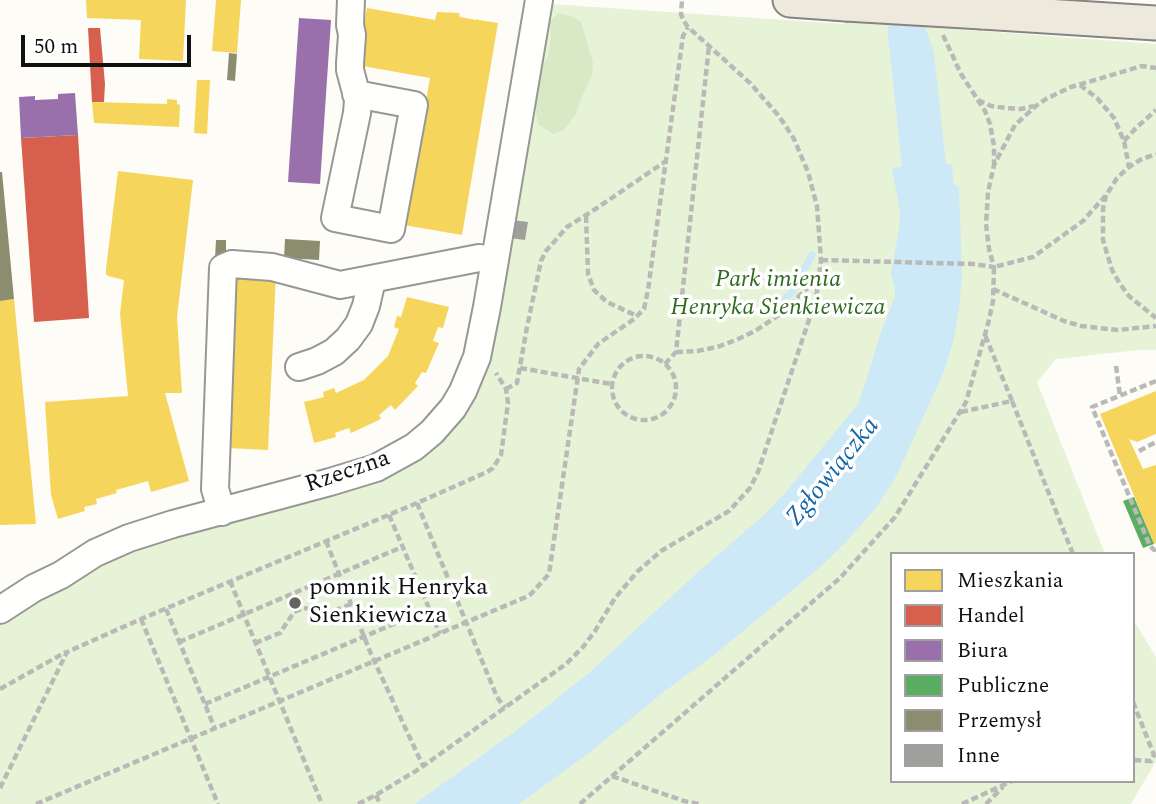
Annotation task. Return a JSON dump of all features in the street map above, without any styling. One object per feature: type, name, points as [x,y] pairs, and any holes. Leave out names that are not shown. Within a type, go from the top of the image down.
[{"type":"main road","points":[[790,0],[1156,23]]},
{"type":"street","points":[[351,0],[349,63],[358,113],[335,218],[391,229],[414,105],[356,94]]},
{"type":"street","name":"Rzeczna","points":[[0,610],[95,552],[173,524],[376,468],[414,447],[432,432],[453,408],[477,357],[538,0]]},
{"type":"street","points":[[222,512],[215,489],[223,268],[232,264],[272,267],[340,285],[479,258],[495,260]]},
{"type":"street","points":[[299,367],[334,352],[348,340],[359,324],[372,280]]},
{"type":"path","points":[[358,804],[423,766],[575,656],[625,585],[647,562],[729,511],[750,488],[758,472],[816,299],[821,260],[813,189],[803,158],[778,115],[764,98],[688,27],[681,14],[681,0]]},
{"type":"path","points":[[582,803],[840,578],[895,517],[967,402],[993,301],[994,267],[986,216],[994,165],[994,146],[985,111],[961,74],[943,34],[942,24]]},
{"type":"path","points":[[36,804],[526,597],[549,574],[579,369],[598,344],[644,309],[682,36],[688,27]]},
{"type":"path","points":[[665,364],[676,352],[709,46]]},
{"type":"path","points":[[994,165],[1015,125],[1035,106],[1056,93],[1142,66],[1156,68]]},
{"type":"path","points":[[1079,84],[1106,107],[1114,118],[1124,141],[1129,167]]},
{"type":"path","points":[[978,100],[991,106],[1006,108],[1035,106]]},
{"type":"path","points":[[1124,141],[1156,110]]},
{"type":"path","points":[[821,260],[973,264],[994,267],[1032,257],[1083,221],[1107,194],[1116,178],[1129,167],[1156,154]]},
{"type":"path","points":[[506,389],[517,383],[541,261],[546,251],[567,227],[666,161]]},
{"type":"path","points":[[1107,194],[1103,209],[1103,240],[1112,270],[1129,296],[1156,318]]},
{"type":"path","points":[[586,216],[589,274],[594,290],[607,302],[638,316]]},
{"type":"path","points":[[676,352],[717,347],[755,331],[779,315],[820,276]]},
{"type":"path","points":[[993,289],[1081,326],[1118,330],[1156,327]]},
{"type":"path","points":[[985,335],[1072,552]]},
{"type":"path","points":[[644,356],[665,364],[673,375],[676,388],[674,401],[666,412],[642,421],[629,417],[619,409],[612,397],[611,384],[622,364],[632,358],[644,356]]},
{"type":"path","points":[[0,689],[67,652],[141,619],[487,472],[501,455],[508,403],[506,389],[500,379],[491,367],[477,357]]},
{"type":"path","points":[[1116,366],[1119,396]]},
{"type":"path","points":[[520,368],[611,384]]},
{"type":"path","points":[[1156,381],[1092,407],[1150,546],[1156,549]]},
{"type":"path","points":[[960,412],[1012,401]]},
{"type":"path","points":[[1139,451],[1156,442]]},
{"type":"path","points":[[417,503],[505,708]]},
{"type":"path","points":[[389,515],[440,635]]},
{"type":"path","points":[[326,541],[375,662],[423,766]]},
{"type":"path","points":[[179,642],[402,547]]},
{"type":"path","points":[[230,581],[322,804]]},
{"type":"path","points":[[255,643],[280,633],[294,612],[304,608],[329,612],[351,604]]},
{"type":"path","points":[[166,608],[215,729]]},
{"type":"path","points":[[205,704],[429,609]]},
{"type":"path","points":[[141,619],[218,804]]},
{"type":"path","points":[[0,789],[67,652]]},
{"type":"path","points":[[1135,707],[1154,755],[1151,761],[1135,760]]},
{"type":"path","points":[[612,776],[699,804]]},
{"type":"path","points":[[961,804],[1007,783]]},
{"type":"path","points":[[986,804],[1008,783]]},
{"type":"path","points":[[376,795],[380,804]]},
{"type":"green space","name":"Park imienia Henryka Sienkiewicza","points":[[550,4],[844,24],[845,21],[1156,44],[1156,350],[1056,359],[1037,382],[1104,552],[890,552],[890,783],[1135,783],[1135,622],[1156,657],[1156,761],[1131,804],[0,804],[0,626],[94,565],[141,543],[364,483],[456,416]]},
{"type":"green space","points":[[558,13],[581,22],[593,63],[592,75],[576,114],[564,130],[553,134],[538,124],[535,108],[540,72],[548,56],[550,22]]},
{"type":"water","name":"Zgłowiączka","points":[[889,0],[927,0],[926,29],[934,54],[946,164],[952,165],[953,181],[959,188],[962,275],[954,338],[945,369],[896,477],[875,509],[819,568],[719,651],[519,804],[415,804],[517,730],[590,672],[763,516],[858,404],[895,296],[891,274],[900,211],[892,168],[902,167],[888,35]]},
{"type":"building: Mieszkania","points":[[86,0],[186,0],[183,61],[139,59],[141,20],[87,18]]},
{"type":"building: Mieszkania","points":[[216,0],[241,0],[237,53],[212,51]]},
{"type":"building: Mieszkania","points":[[367,8],[435,20],[437,12],[459,13],[460,17],[498,23],[462,235],[404,225],[430,78],[357,65]]},
{"type":"building: Mieszkania","points":[[197,80],[210,80],[207,134],[194,133]]},
{"type":"building: Mieszkania","points":[[167,99],[177,100],[180,105],[179,127],[94,123],[92,102],[167,104]]},
{"type":"building: Mieszkania","points":[[118,171],[193,180],[177,317],[182,393],[165,393],[189,481],[151,492],[148,481],[116,490],[117,493],[96,499],[97,504],[84,507],[85,511],[58,519],[51,495],[45,402],[128,396],[120,314],[124,280],[106,274]]},
{"type":"building: Mieszkania","points":[[235,272],[276,273],[268,450],[227,448]]},
{"type":"building: Mieszkania","points":[[407,297],[449,307],[443,328],[438,327],[433,341],[439,343],[426,373],[422,372],[415,383],[418,386],[395,410],[391,405],[379,415],[381,419],[351,433],[349,428],[335,433],[336,437],[314,443],[304,402],[324,397],[323,392],[334,388],[336,393],[364,380],[388,356],[399,329],[394,327],[397,316],[401,317]]},
{"type":"building: Mieszkania","points":[[14,299],[36,524],[0,525],[0,301]]},
{"type":"building: Mieszkania","points":[[1156,391],[1156,434],[1137,442],[1129,439],[1143,469],[1156,465],[1154,544],[1100,414]]},
{"type":"building: Handel","points":[[88,28],[100,28],[104,102],[92,102]]},
{"type":"building: Handel","points":[[78,135],[89,318],[34,322],[21,138]]},
{"type":"building: Biura","points":[[299,18],[331,20],[320,184],[288,182]]},
{"type":"building: Biura","points":[[75,93],[78,135],[21,138],[19,97],[35,96],[35,100],[58,99],[58,94]]},
{"type":"building: Publiczne","points":[[1134,497],[1154,544],[1143,548],[1123,501]]},
{"type":"building: Przemysł","points":[[229,53],[237,54],[235,81],[227,80]]},
{"type":"building: Przemysł","points":[[0,172],[14,299],[0,301]]},
{"type":"building: Przemysł","points":[[285,239],[320,241],[319,260],[284,258]]},
{"type":"building: Przemysł","points":[[216,240],[226,240],[226,258],[215,259]]},
{"type":"building: Inne","points":[[512,220],[528,222],[525,240],[509,238]]},
{"type":"waterway","points":[[774,307],[793,291],[812,255]]},
{"type":"place","name":"pomnik Henryka Sienkiewicza","points":[[295,603]]}]
